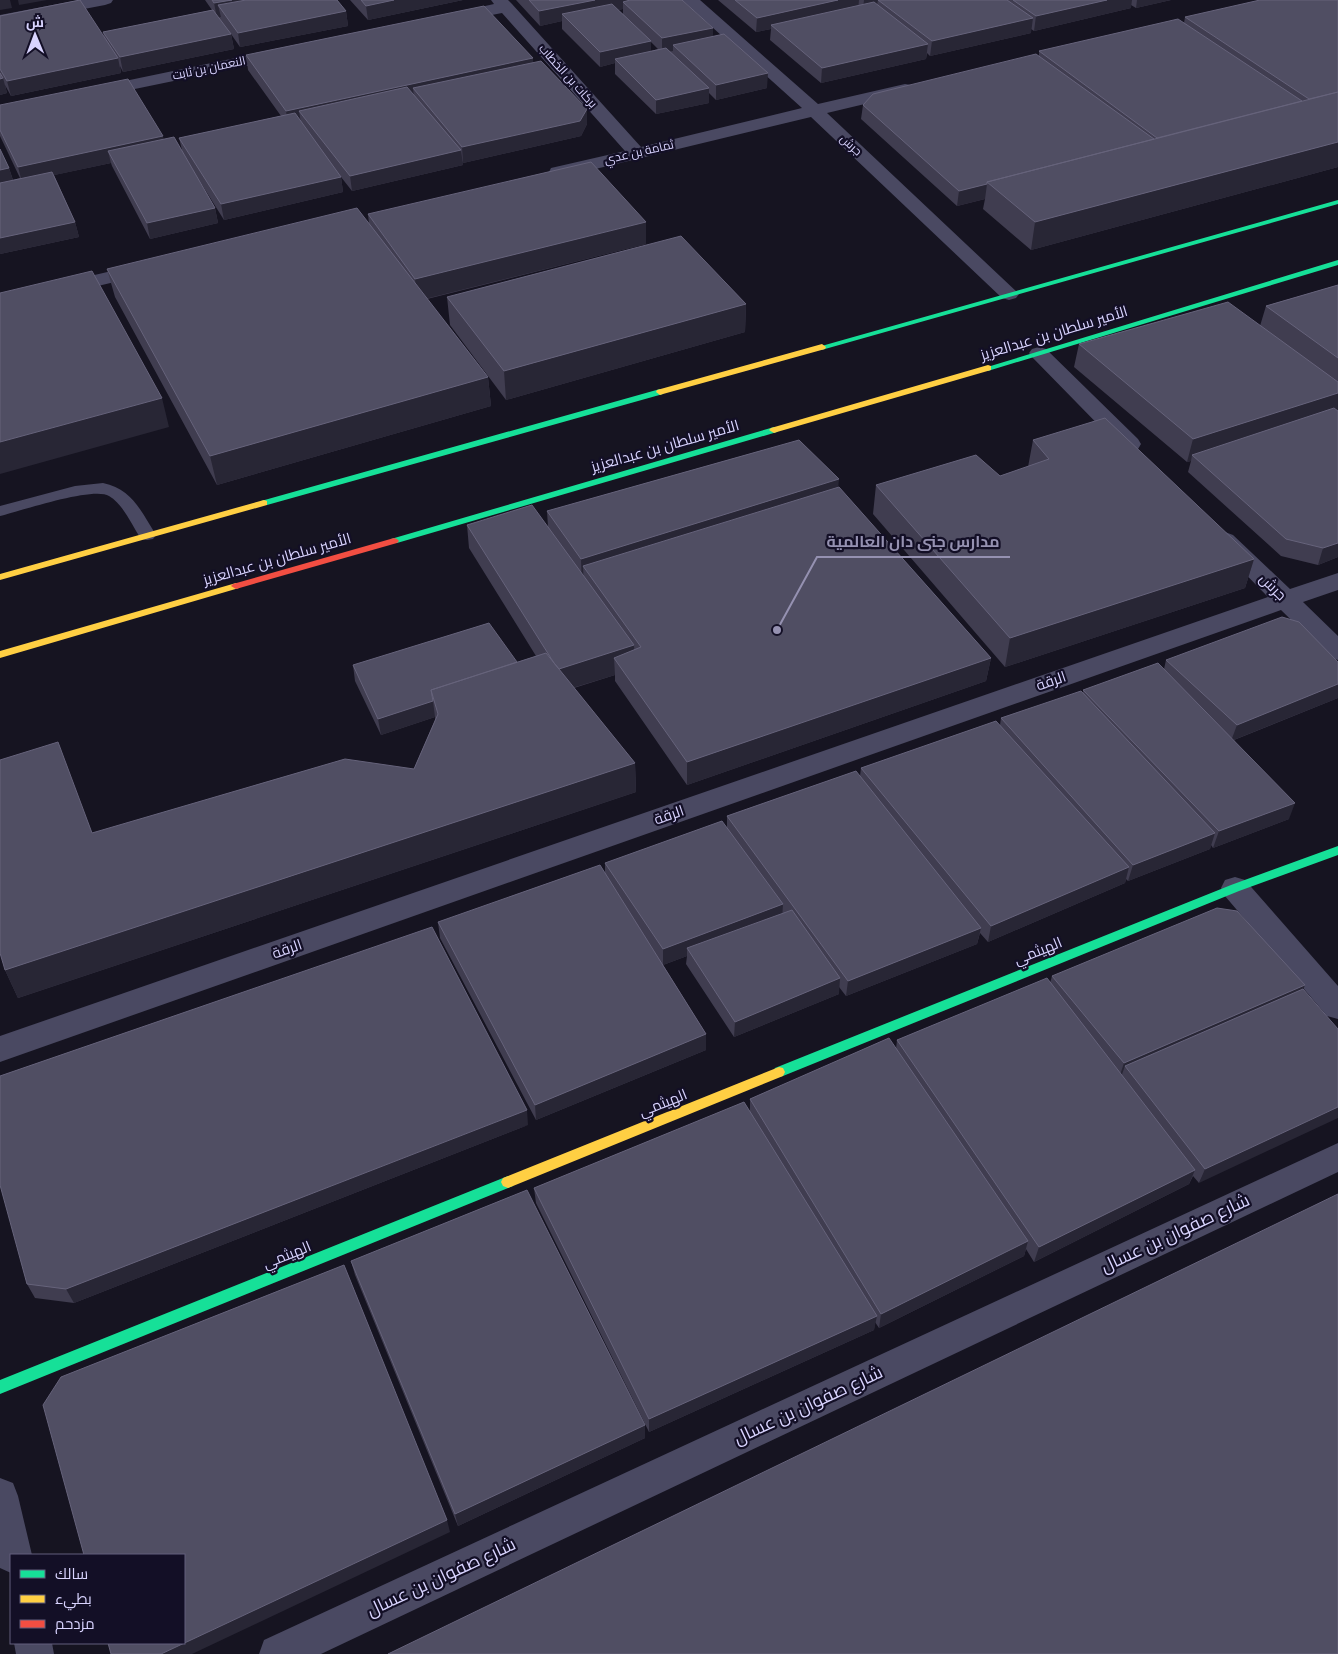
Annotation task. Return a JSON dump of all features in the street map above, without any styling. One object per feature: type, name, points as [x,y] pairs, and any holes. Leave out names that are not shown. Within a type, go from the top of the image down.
[{"type":"street","points":[[0,20],[104,0]]},
{"type":"street","name":"جرش","points":[[690,0],[815,110],[1009,294]]},
{"type":"street","points":[[438,21],[502,4]]},
{"type":"street","name":"بركات بن الخطاب","points":[[502,4],[637,153]]},
{"type":"street","name":"النعمان بن ثابت","points":[[78,96],[302,49]]},
{"type":"street","name":"ثمامة بن عدي","points":[[541,176],[921,85]]},
{"type":"street","points":[[0,577],[1338,202]]},
{"type":"street","name":"الأمير سلطان بن عبدالعزيز","points":[[0,655],[1039,354],[1338,262]]},
{"type":"street","points":[[0,303],[164,265]]},
{"type":"street","points":[[1039,354],[1144,459]]},
{"type":"street","name":"جرش","points":[[1208,522],[1338,651]]},
{"type":"street","name":"الرقة","points":[[0,1049],[1338,581]]},
{"type":"street","name":"الهيثمي","points":[[0,1387],[1235,888],[1338,850]]},
{"type":"street","points":[[1235,888],[1338,1007]]},
{"type":"street","name":"شارع صفوان بن عسال","points":[[278,1654],[1338,1157]]},
{"type":"street","points":[[0,1496],[13,1554]]},
{"type":"lane","points":[[0,511],[88,488],[111,489],[124,500],[148,535]]},
{"type":"building","points":[[80,0],[118,58],[7,81],[0,69],[0,16]]},
{"type":"building","points":[[212,0],[232,0],[214,3]]},
{"type":"building","points":[[246,0],[337,0],[346,11],[238,33],[218,5]]},
{"type":"building","points":[[361,0],[394,0],[366,6]]},
{"type":"building","points":[[529,0],[595,0],[539,11]]},
{"type":"building","points":[[630,0],[682,0],[713,28],[662,38],[623,2]]},
{"type":"building","points":[[735,0],[838,0],[757,18]]},
{"type":"building","points":[[878,0],[1007,0],[1033,18],[932,41]]},
{"type":"building","points":[[1013,0],[1107,0],[1036,16]]},
{"type":"building","points":[[1260,0],[1338,0],[1338,92],[1309,99],[1185,17]]},
{"type":"building","points":[[874,2],[928,44],[822,68],[771,25]]},
{"type":"building","points":[[612,4],[651,41],[600,52],[562,14]]},
{"type":"building","points":[[484,6],[533,58],[286,111],[246,55]]},
{"type":"building","points":[[213,10],[231,34],[120,57],[103,32]]},
{"type":"building","points":[[1178,19],[1302,101],[1157,138],[1039,51]]},
{"type":"building","points":[[724,34],[768,73],[716,85],[673,45]]},
{"type":"building","points":[[666,48],[709,88],[656,100],[615,59]]},
{"type":"building","points":[[1036,54],[1154,139],[959,191],[863,105],[873,94]]},
{"type":"building","points":[[541,61],[587,109],[580,121],[462,147],[413,88]]},
{"type":"building","points":[[128,79],[163,136],[18,167],[0,130],[0,105]]},
{"type":"building","points":[[407,87],[461,150],[350,176],[299,111]]},
{"type":"building","points":[[1338,92],[1338,142],[1035,222],[987,182]]},
{"type":"building","points":[[295,113],[341,177],[221,204],[179,138]]},
{"type":"building","points":[[174,137],[215,208],[147,223],[108,151]]},
{"type":"building","points":[[0,149],[9,168],[0,170]]},
{"type":"building","points":[[591,162],[646,222],[415,279],[368,214]]},
{"type":"building","points":[[52,172],[75,222],[0,238],[0,183]]},
{"type":"building","points":[[357,208],[488,377],[210,456],[107,269]]},
{"type":"building","points":[[681,236],[746,304],[504,371],[447,297]]},
{"type":"building","points":[[92,271],[162,398],[0,442],[0,293]]},
{"type":"building","points":[[1338,285],[1338,358],[1266,306]]},
{"type":"building","points":[[1228,302],[1338,382],[1338,393],[1193,439],[1079,344]]},
{"type":"building","points":[[1334,408],[1338,411],[1338,543],[1323,548],[1286,539],[1192,455]]},
{"type":"building","points":[[1105,418],[1254,559],[1010,638],[876,485],[976,455],[1000,476],[1049,459],[1033,440]]},
{"type":"building","points":[[799,440],[839,479],[581,559],[547,511]]},
{"type":"building","points":[[839,487],[991,658],[687,762],[614,658],[641,647],[583,566]]},
{"type":"building","points":[[532,505],[634,645],[559,669],[554,663],[467,525]]},
{"type":"building","points":[[1282,617],[1299,622],[1338,662],[1338,684],[1237,725],[1166,660]]},
{"type":"building","points":[[489,623],[517,662],[431,690],[433,701],[378,719],[353,665]]},
{"type":"building","points":[[546,653],[635,763],[5,970],[0,953],[0,760],[58,742],[92,833],[345,759],[414,769],[438,714],[431,690]]},
{"type":"building","points":[[1158,663],[1295,803],[1219,831],[1083,690]]},
{"type":"building","points":[[1081,691],[1215,833],[1133,865],[1001,718]]},
{"type":"building","points":[[996,721],[1129,867],[991,926],[861,768]]},
{"type":"building","points":[[856,771],[981,928],[848,981],[727,816]]},
{"type":"building","points":[[722,821],[783,904],[663,949],[605,863]]},
{"type":"building","points":[[600,865],[706,1034],[535,1105],[438,922]]},
{"type":"building","points":[[1217,908],[1237,911],[1305,985],[1124,1063],[1052,976]]},
{"type":"building","points":[[792,910],[840,978],[735,1022],[687,948]]},
{"type":"building","points":[[432,927],[527,1110],[66,1289],[27,1284],[0,1185],[0,1076]]},
{"type":"building","points":[[1047,978],[1195,1170],[1039,1247],[897,1040]]},
{"type":"building","points":[[1303,989],[1338,1029],[1338,1107],[1205,1169],[1125,1066]]},
{"type":"building","points":[[889,1038],[1028,1241],[881,1314],[750,1099]]},
{"type":"building","points":[[744,1102],[877,1316],[649,1419],[534,1188]]},
{"type":"building","points":[[527,1190],[645,1425],[455,1514],[351,1261]]},
{"type":"building","points":[[1338,1194],[1338,1654],[388,1654]]},
{"type":"building","points":[[344,1265],[447,1520],[185,1643],[185,1554],[84,1554],[43,1405],[61,1377]]},
{"type":"building","points":[[108,1644],[182,1644],[161,1654],[111,1654]]},
{"type":"traffic: fast","points":[[822,347],[1338,202]]},
{"type":"traffic: fast","points":[[988,368],[1338,262]]},
{"type":"traffic: fast","points":[[264,503],[660,392]]},
{"type":"traffic: fast","points":[[394,541],[774,430]]},
{"type":"traffic: fast","points":[[779,1072],[1235,888],[1338,850]]},
{"type":"traffic: fast","points":[[0,1387],[508,1182]]},
{"type":"traffic: slow","points":[[660,392],[822,347]]},
{"type":"traffic: slow","points":[[774,430],[988,368]]},
{"type":"traffic: slow","points":[[0,577],[264,503]]},
{"type":"traffic: slow","points":[[0,655],[236,586]]},
{"type":"traffic: slow","points":[[508,1182],[779,1072]]},
{"type":"traffic: jam","points":[[236,586],[394,541]]},
{"type":"place","name":"مدارس جنى دان العالمية","points":[[777,630]]}]
